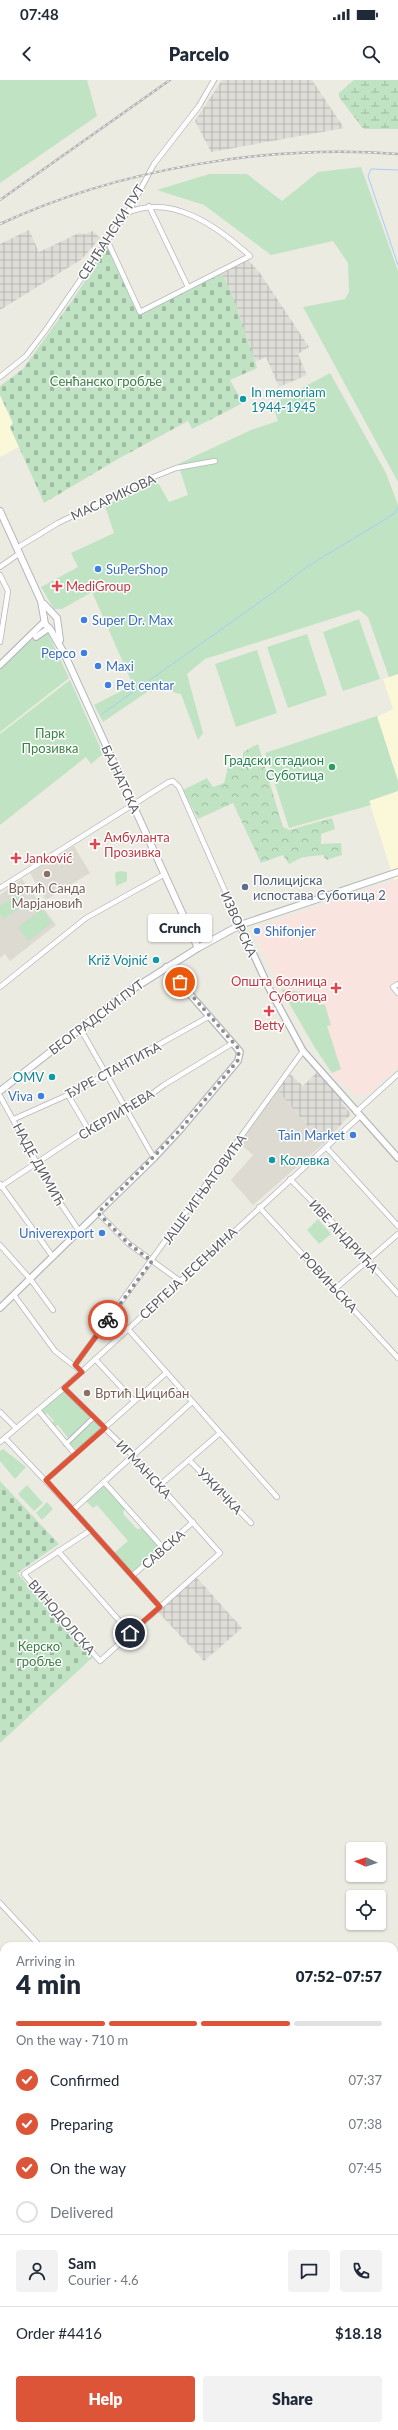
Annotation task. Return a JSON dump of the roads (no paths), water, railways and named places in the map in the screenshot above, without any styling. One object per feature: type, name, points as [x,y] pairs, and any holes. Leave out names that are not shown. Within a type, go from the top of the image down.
[{"type":"main road","name":"БАЈНАТСКА","points":[[0,510],[37,590],[52,615],[57,618],[57,626],[64,653]]},
{"type":"main road","name":"БАЈНАТСКА","points":[[37,590],[45,620],[64,653],[198,948]]},
{"type":"main road","points":[[45,620],[52,615]]},
{"type":"main road","points":[[50,629],[57,626]]},
{"type":"main road","name":"БЕОГРАДСКИ ПУТ","points":[[0,1091],[125,994],[166,966],[198,948],[240,925],[398,872]]},
{"type":"street","name":"СЕНЋАНСКИ ПУТ","points":[[0,377],[26,356],[126,214],[154,164],[199,106],[214,80]]},
{"type":"street","points":[[107,240],[140,312],[250,256],[214,228],[194,218],[165,207],[149,206],[126,214]]},
{"type":"street","points":[[149,206],[188,287]]},
{"type":"street","name":"МАСАРИКОВА","points":[[0,567],[18,551],[58,523],[151,478],[176,468],[215,461]]},
{"type":"street","points":[[0,575],[8,591],[0,642]]},
{"type":"street","points":[[0,665],[28,640],[45,620]]},
{"type":"street","points":[[28,640],[50,629]]},
{"type":"street","name":"ИЗВОРСКА","points":[[134,805],[168,782],[177,784],[269,988],[303,1051],[398,1158]]},
{"type":"street","points":[[0,888],[28,869],[134,805]]},
{"type":"street","points":[[0,987],[86,918],[165,874]]},
{"type":"street","points":[[0,1308],[31,1280],[79,1230],[154,1158],[237,1064],[240,1052],[166,966]]},
{"type":"street","points":[[398,984],[393,987],[398,993]]},
{"type":"street","name":"ЂУРЕ СТАНТИЋА","points":[[14,1119],[68,1095],[105,1076],[210,1016]]},
{"type":"street","points":[[80,1028],[105,1076],[154,1158]]},
{"type":"street","name":"СКЕРЛИЋЕВА","points":[[0,1186],[38,1164],[88,1129],[125,1110],[233,1043]]},
{"type":"street","name":"ЈАШЕ ИГЊАТОВИЋА","points":[[75,1365],[152,1261],[303,1051]]},
{"type":"street","name":"СЕРГЕЈА ЈЕСЕЊИНА","points":[[0,1442],[82,1372],[259,1207],[326,1147],[398,1074]]},
{"type":"street","points":[[68,1095],[88,1129]]},
{"type":"street","name":"НАДЕ ДИМИЋ","points":[[0,1096],[65,1212],[79,1230]]},
{"type":"street","points":[[326,1147],[398,1226]]},
{"type":"street","name":"ИВЕ АНДРИЋА","points":[[290,1179],[398,1294]]},
{"type":"street","points":[[0,1186],[52,1257]]},
{"type":"street","name":"РОВИЊСКА","points":[[259,1207],[398,1358]]},
{"type":"street","points":[[98,1213],[129,1244],[180,1281]]},
{"type":"street","points":[[335,1289],[398,1234]]},
{"type":"street","points":[[0,1245],[31,1280],[53,1310]]},
{"type":"street","points":[[14,1295],[55,1351],[75,1365],[82,1372]]},
{"type":"street","points":[[128,1329],[277,1497]]},
{"type":"street","points":[[95,1359],[134,1401]]},
{"type":"street","points":[[46,1480],[166,1373]]},
{"type":"street","name":"ИГМАНСКА","points":[[64,1388],[133,1456],[220,1553],[160,1607]]},
{"type":"street","points":[[73,1510],[192,1402]]},
{"type":"street","points":[[38,1410],[75,1454]]},
{"type":"street","points":[[0,1412],[16,1428]]},
{"type":"street","points":[[66,1444],[92,1419]]},
{"type":"street","points":[[160,1485],[220,1433]]},
{"type":"street","points":[[4,1438],[46,1480],[133,1575],[160,1607],[130,1633],[58,1551],[91,1530]]},
{"type":"street","name":"УЖИЧКА","points":[[189,1460],[251,1523]]},
{"type":"street","points":[[104,1482],[163,1548]]},
{"type":"street","name":"САВСКА","points":[[133,1575],[193,1522]]},
{"type":"street","name":"ВИНОДОЛСКА","points":[[58,1551],[24,1574],[100,1661],[130,1633]]},
{"type":"street","points":[[0,1903],[36,1942]]},
{"type":"waterway","points":[[398,170],[371,169],[368,176],[398,265]]},
{"type":"waterway","points":[[102,714],[308,566],[395,513],[398,507]]},
{"type":"railway","points":[[0,200],[170,80]]},
{"type":"railway","points":[[0,224],[46,205],[94,188],[144,175],[194,165],[246,157],[297,153],[348,152],[398,154]]},
{"type":"place","name":"In memoriam 1944-1945","points":[[243,399]]},
{"type":"place","name":"SuPerShop","points":[[98,569]]},
{"type":"place","name":"MediGroup","points":[[57,586]]},
{"type":"place","name":"Super Dr. Max","points":[[84,620]]},
{"type":"place","name":"Pepco","points":[[84,653]]},
{"type":"place","name":"Maxi","points":[[98,666]]},
{"type":"place","name":"Pet centar","points":[[108,685]]},
{"type":"place","name":"Градски стадион Суботица","points":[[332,767]]},
{"type":"place","name":"Амбуланта Прозивка","points":[[95,844]]},
{"type":"place","name":"Janković","points":[[16,858]]},
{"type":"place","name":"Вртић Санда Марјановић","points":[[47,874]]},
{"type":"place","name":"Полицијска испостава Суботица 2","points":[[245,887]]},
{"type":"place","name":"Shifonjer","points":[[257,931]]},
{"type":"place","name":"Križ Vojnić","points":[[156,960]]},
{"type":"place","name":"Crunch","points":[[180,982]]},
{"type":"place","name":"Општа болница Суботица","points":[[336,988]]},
{"type":"place","name":"Betty","points":[[269,1011]]},
{"type":"place","name":"OMV","points":[[52,1077]]},
{"type":"place","name":"Viva","points":[[41,1096]]},
{"type":"place","name":"Tain Market","points":[[353,1135]]},
{"type":"place","name":"Колевка","points":[[272,1160]]},
{"type":"place","name":"Univerexport","points":[[102,1233]]},
{"type":"place","name":"Вртић Цицибан","points":[[87,1393]]},
{"type":"park label","name":"Сенћанско гробље","points":[[106,381]]},
{"type":"park label","name":"Парк Прозивка","points":[[50,740]]},
{"type":"park label","name":"Керско гробље","points":[[39,1654]]}]
